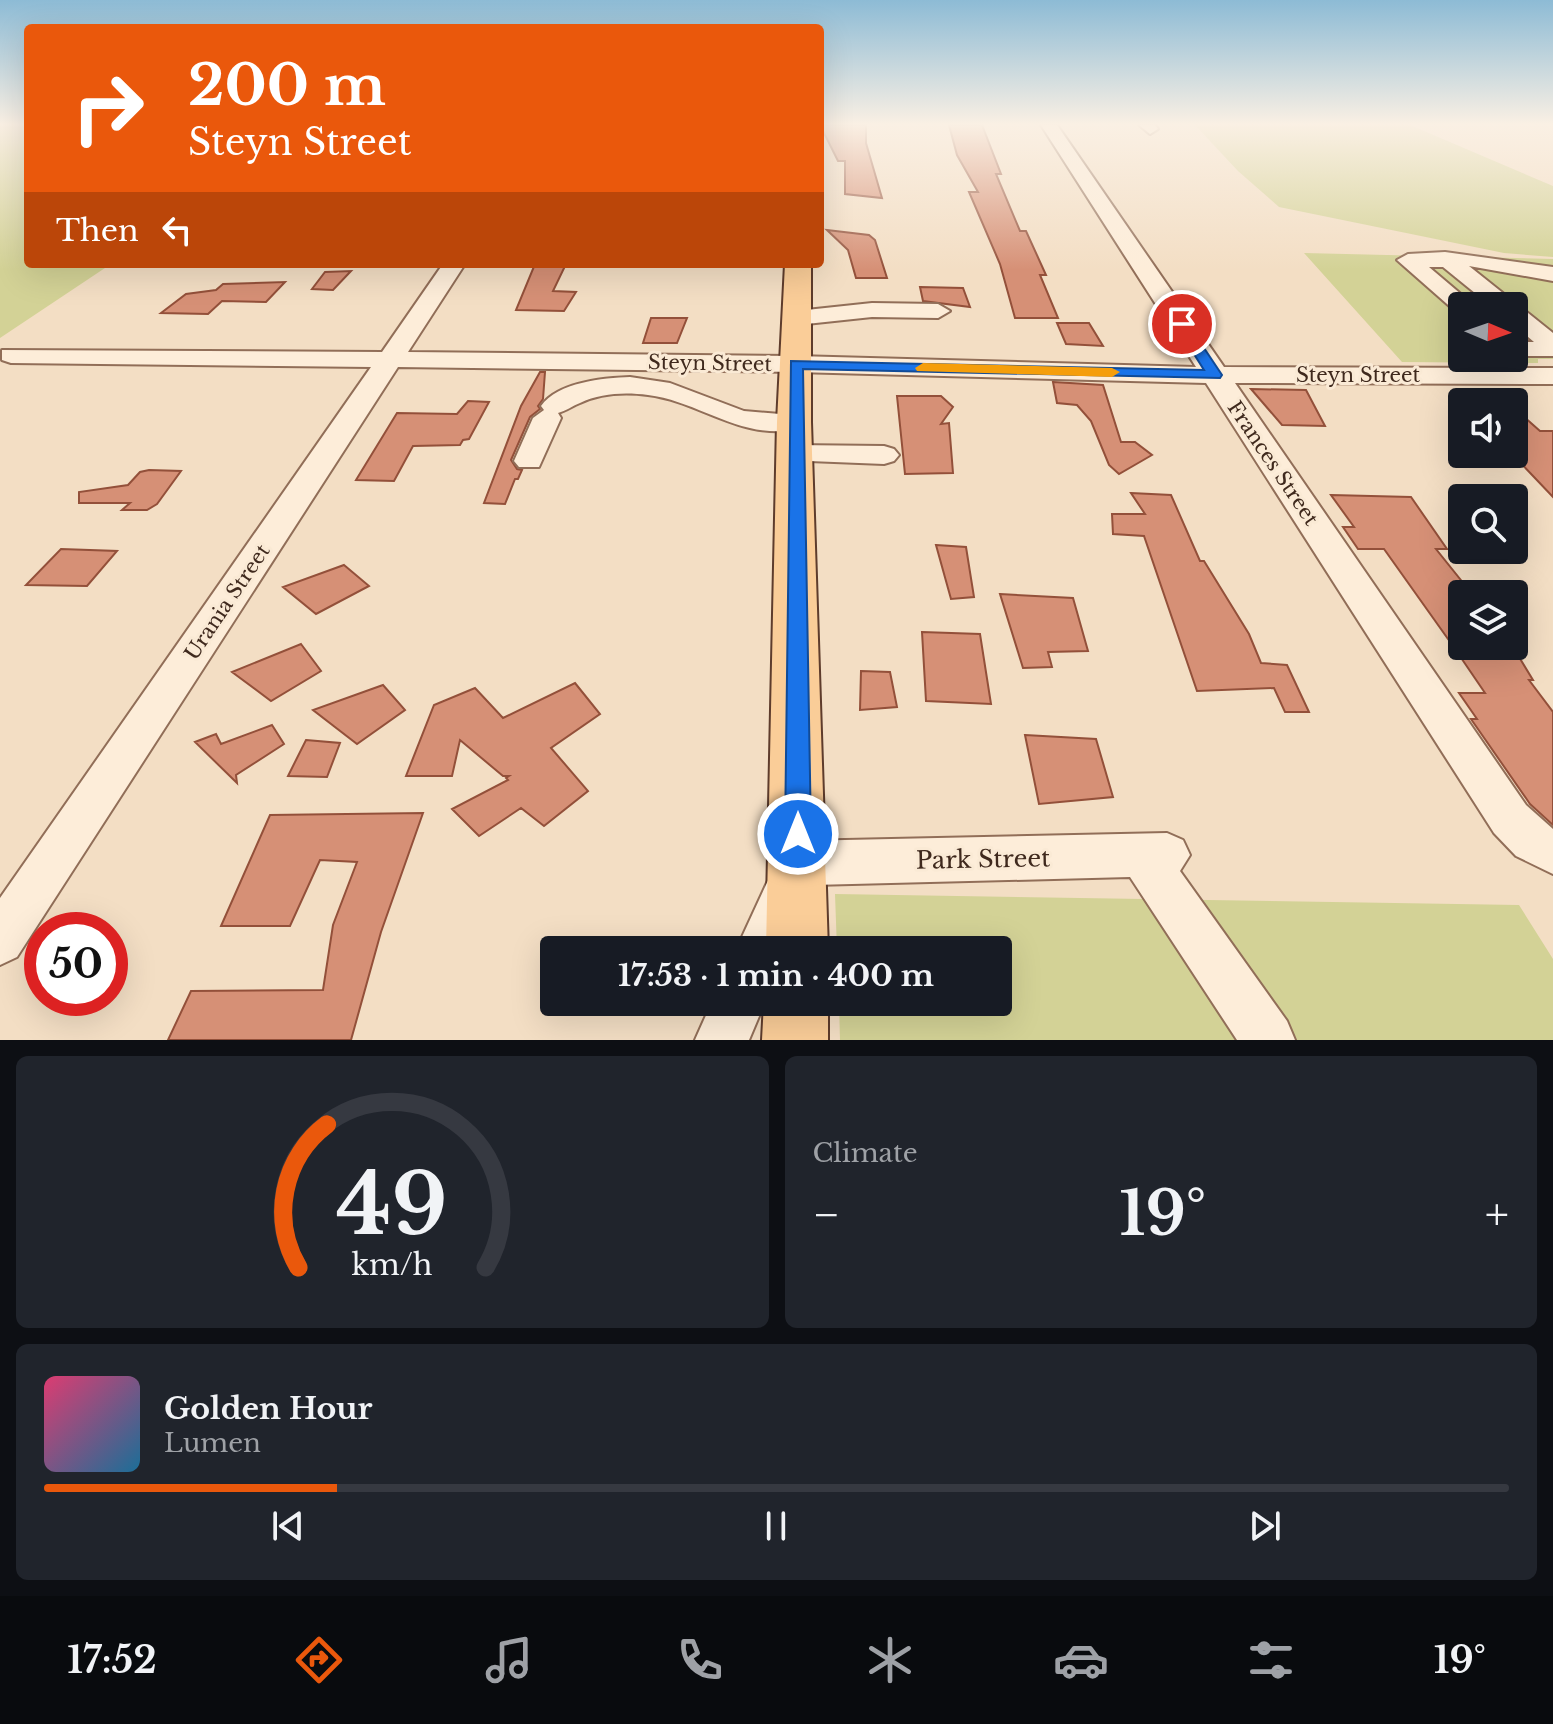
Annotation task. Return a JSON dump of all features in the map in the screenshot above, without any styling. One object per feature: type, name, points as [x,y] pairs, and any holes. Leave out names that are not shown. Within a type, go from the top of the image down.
[{"type":"main road","points":[[797,936],[794,438],[798,268]]},
{"type":"main road","points":[[795,1040],[796,1016]]},
{"type":"street","name":"Frances Street","points":[[1081,174],[1497,800],[1524,834],[1553,853]]},
{"type":"street","points":[[1488,292],[1445,258],[1477,259],[1537,274],[1553,274]]},
{"type":"street","points":[[1448,293],[1408,260],[1449,261]]},
{"type":"street","name":"Urania Street","points":[[0,940],[451,268]]},
{"type":"street","points":[[797,318],[872,310],[938,311]]},
{"type":"street","points":[[1528,333],[1541,351]]},
{"type":"street","name":"Steyn Street","points":[[11,355],[796,364],[1214,375],[1553,376]]},
{"type":"street","points":[[529,461],[551,412],[566,398],[595,389],[643,387],[673,392],[794,438],[884,455]]},
{"type":"street","name":"Park Street","points":[[799,863],[1155,856],[1268,1040]]},
{"type":"street","points":[[767,936],[799,863]]},
{"type":"street","points":[[722,1040],[733,1016]]},
{"type":"shaded area","points":[[0,174],[24,174],[24,268],[105,268],[0,338]]},
{"type":"shaded area","points":[[1241,174],[1524,174],[1553,186],[1553,257],[1504,253],[1279,207]]},
{"type":"shaded area","points":[[1304,253],[1553,259],[1553,359],[1528,363],[1528,292],[1448,292],[1448,362],[1402,362]]},
{"type":"shaded area","points":[[835,894],[1519,905],[1553,959],[1553,1040],[840,1040],[839,1016],[1012,1016],[1012,936],[836,936]]},
{"type":"building","points":[[845,174],[875,174],[882,198],[845,194]]},
{"type":"building","points":[[968,174],[1001,174],[996,174],[1020,231],[1026,231],[1046,275],[1040,275],[1058,318],[1015,318],[1000,264],[969,192],[978,192]]},
{"type":"building","points":[[827,230],[869,235],[875,240],[887,278],[856,278],[848,250]]},
{"type":"building","points":[[533,268],[564,268],[553,291],[576,292],[564,311],[516,310]]},
{"type":"building","points":[[351,271],[333,290],[312,289],[325,272]]},
{"type":"building","points":[[285,282],[266,302],[222,301],[208,314],[161,313],[186,294],[216,290],[223,284]]},
{"type":"building","points":[[920,287],[963,288],[970,307],[923,301]]},
{"type":"building","points":[[651,318],[687,318],[677,343],[643,343]]},
{"type":"building","points":[[1057,323],[1089,323],[1103,346],[1066,344]]},
{"type":"building","points":[[540,372],[545,372],[540,409],[530,417],[511,460],[517,469],[522,470],[505,504],[484,503],[521,406]]},
{"type":"building","points":[[1053,382],[1103,385],[1121,442],[1135,442],[1152,455],[1119,474],[1109,465],[1091,421],[1077,405],[1057,403]]},
{"type":"building","points":[[1251,389],[1306,390],[1325,426],[1282,425]]},
{"type":"building","points":[[897,396],[941,396],[953,407],[941,424],[949,423],[953,473],[905,474]]},
{"type":"building","points":[[468,401],[489,402],[469,439],[463,440],[460,445],[413,446],[394,481],[356,480],[397,413],[457,414]]},
{"type":"building","points":[[1528,420],[1540,431],[1553,431],[1553,497],[1525,468],[1528,468]]},
{"type":"building","points":[[181,471],[157,504],[147,510],[122,510],[130,503],[79,503],[79,492],[128,485],[140,472]]},
{"type":"building","points":[[1131,493],[1171,495],[1200,561],[1204,561],[1249,634],[1261,663],[1287,665],[1309,712],[1285,712],[1274,688],[1197,691],[1144,536],[1113,534],[1112,514],[1145,514]]},
{"type":"building","points":[[1331,495],[1411,497],[1447,549],[1436,549],[1461,580],[1448,580],[1448,639],[1384,549],[1358,549],[1343,527],[1354,527]]},
{"type":"building","points":[[936,545],[966,547],[974,597],[951,599]]},
{"type":"building","points":[[61,549],[117,551],[87,586],[26,585]]},
{"type":"building","points":[[344,565],[369,586],[316,614],[283,587]]},
{"type":"building","points":[[1000,594],[1073,598],[1088,651],[1048,652],[1052,667],[1023,668]]},
{"type":"building","points":[[922,632],[980,634],[991,704],[926,701]]},
{"type":"building","points":[[301,644],[321,671],[271,701],[232,672]]},
{"type":"building","points":[[1463,660],[1521,660],[1533,680],[1529,680],[1553,712],[1553,825],[1530,804],[1471,719],[1477,719],[1459,693],[1485,693]]},
{"type":"building","points":[[861,671],[890,672],[897,707],[860,710]]},
{"type":"building","points":[[575,683],[600,714],[551,748],[588,791],[544,826],[521,808],[479,836],[452,809],[508,780],[506,778],[509,776],[503,776],[460,740],[452,776],[406,776],[434,705],[475,688],[503,718]]},
{"type":"building","points":[[383,685],[405,710],[357,744],[313,710]]},
{"type":"building","points":[[272,725],[284,744],[236,775],[237,783],[195,742],[216,734],[221,744]]},
{"type":"building","points":[[1025,735],[1096,739],[1113,797],[1039,804]]},
{"type":"building","points":[[306,740],[340,743],[327,777],[288,776]]},
{"type":"building","points":[[423,813],[381,932],[351,1040],[168,1040],[191,991],[323,990],[333,925],[357,862],[320,860],[290,926],[221,926],[270,815]]},
{"type":"slow traffic","points":[[923,368],[1112,372]]},
{"type":"route","points":[[798,834],[796,364],[1214,375],[1182,324]]}]
